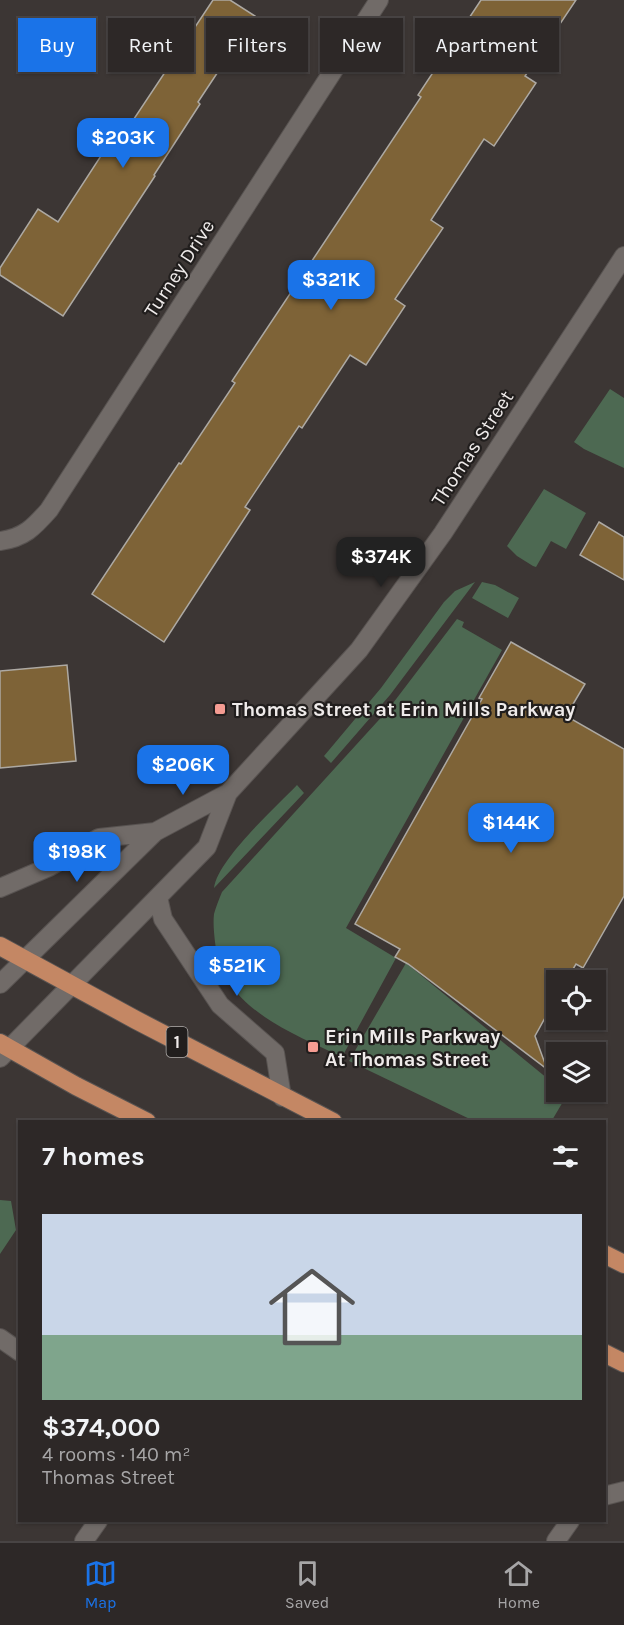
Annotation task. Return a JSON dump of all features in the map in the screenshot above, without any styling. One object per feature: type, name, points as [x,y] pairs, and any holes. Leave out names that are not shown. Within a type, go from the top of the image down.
[{"type":"main road","name":"1","points":[[0,946],[329,1120]]},
{"type":"main road","points":[[3,1050],[143,1120]]},
{"type":"main road","points":[[606,1255],[624,1264]]},
{"type":"main road","points":[[606,1354],[624,1363]]},
{"type":"street","name":"Turney Drive","points":[[0,541],[11,540],[32,530],[49,510],[380,0]]},
{"type":"street","name":"Thomas Street","points":[[0,984],[154,832],[228,793],[359,650],[443,533],[624,256]]},
{"type":"street","name":"Thomas Street","points":[[3,1050],[72,986],[207,847],[228,793]]},
{"type":"street","points":[[0,888],[49,867],[99,838],[154,832]]},
{"type":"street","points":[[158,897],[163,919],[220,1005],[275,1053],[282,1097]]},
{"type":"street","points":[[0,1338],[18,1351]]},
{"type":"street","points":[[606,1496],[624,1491]]},
{"type":"street","points":[[84,1541],[97,1522]]},
{"type":"street","points":[[556,1541],[569,1522]]},
{"type":"green space","points":[[610,389],[624,398],[624,468],[574,442]]},
{"type":"green space","points":[[544,489],[586,513],[566,549],[551,541],[536,567],[517,556],[507,546]]},
{"type":"green space","points":[[475,582],[390,695],[331,763],[324,756],[381,688],[444,602],[455,591]]},
{"type":"green space","points":[[482,582],[495,585],[519,598],[508,618],[472,598]]},
{"type":"green space","points":[[457,619],[464,622],[462,627],[502,650],[346,928],[396,958],[342,1057],[281,1027],[245,1001],[230,984],[220,965],[215,942],[214,914],[222,892],[387,711]]},
{"type":"green space","points":[[297,785],[304,793],[214,888],[218,876],[236,849]]},
{"type":"green space","points":[[406,963],[546,1077],[546,1102],[563,1102],[552,1120],[472,1120],[349,1061]]},
{"type":"green space","points":[[0,1200],[11,1201],[16,1230],[0,1254]]},
{"type":"building","points":[[213,0],[230,0],[255,16],[254,18],[206,18],[206,72],[218,72],[155,176],[63,316],[0,275],[0,268],[38,209],[58,222],[108,145],[114,149],[165,72],[194,72],[194,29]]},
{"type":"building","points":[[481,0],[576,0],[559,25],[559,18],[469,18]]},
{"type":"building","points":[[433,72],[528,72],[525,76],[536,83],[494,146],[484,139],[431,220],[443,228],[395,299],[405,306],[366,365],[350,355],[302,428],[299,426],[245,507],[250,510],[164,642],[92,594],[235,383],[232,381],[421,97],[418,95]]},
{"type":"building","points":[[599,522],[624,537],[624,580],[580,555]]},
{"type":"building","points":[[511,642],[585,684],[566,716],[624,749],[624,896],[583,968],[576,964],[572,970],[546,970],[546,1016],[535,1036],[546,1068],[408,964],[395,957],[400,949],[355,924],[482,699],[479,698]]},
{"type":"building","points":[[67,665],[76,761],[0,768],[0,671]]},
{"type":"place","name":"Thomas Street at Erin Mills Parkway","points":[[220,709]]},
{"type":"place","name":"Erin Mills Parkway At Thomas Street","points":[[313,1047]]}]
